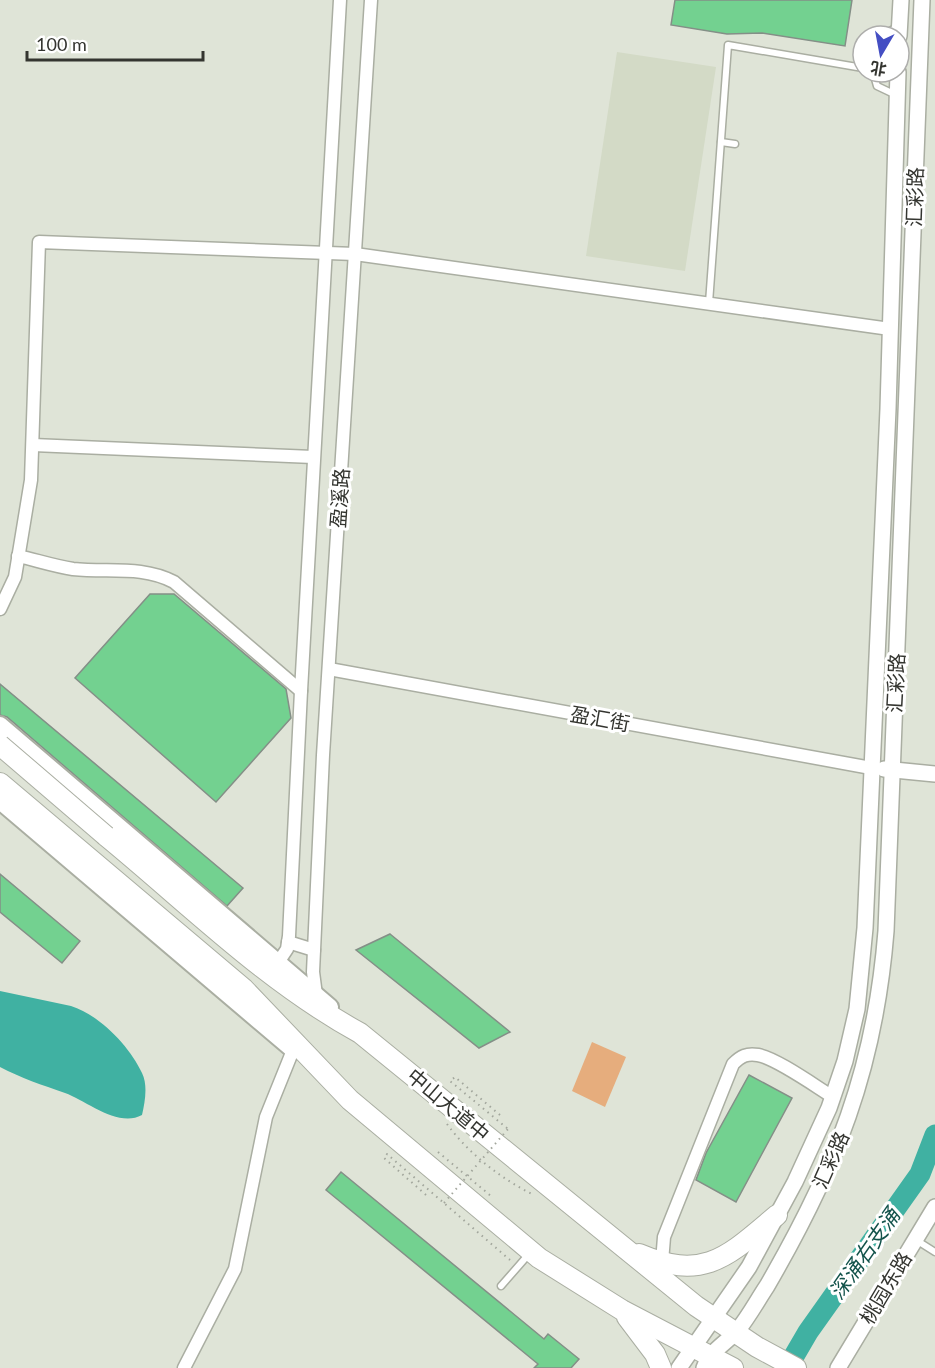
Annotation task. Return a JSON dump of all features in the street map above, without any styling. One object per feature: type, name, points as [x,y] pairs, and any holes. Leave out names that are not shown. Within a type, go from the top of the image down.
[{"type":"highway","name":"中山大道中","points":[[0,747],[273,978],[327,1015],[360,1033],[620,1246],[714,1318],[771,1355],[796,1368]]},
{"type":"highway","points":[[0,783],[244,989],[334,1085],[414,1155],[532,1251],[567,1277],[622,1310],[692,1346],[707,1362],[733,1368]]},
{"type":"highway","points":[[620,1246],[662,1262],[682,1266],[715,1261],[729,1254],[777,1215]]},
{"type":"highway","points":[[622,1310],[655,1354],[661,1368]]},
{"type":"main road","points":[[0,725],[279,961],[360,1033]]},
{"type":"main road","points":[[0,747],[31,751]]},
{"type":"main road","points":[[0,801],[334,1085]]},
{"type":"street","name":"盈溪路","points":[[279,961],[288,950],[340,0]]},
{"type":"street","name":"盈溪路","points":[[316,995],[313,972],[329,669],[371,0]]},
{"type":"street","points":[[899,24],[900,0]]},
{"type":"street","name":"汇彩路","points":[[707,1362],[736,1332],[759,1299],[832,1162],[852,1108],[868,1054],[879,997],[886,931],[891,816],[922,0]]},
{"type":"street","name":"汇彩路","points":[[679,1368],[692,1346],[749,1267],[811,1148],[833,1097],[849,1043],[860,986],[865,937],[887,432],[897,84]]},
{"type":"street","points":[[0,609],[15,577],[31,480],[39,242],[355,254],[890,329]]},
{"type":"street","points":[[887,432],[906,433]]},
{"type":"street","points":[[33,445],[314,457]]},
{"type":"street","points":[[885,469],[905,470]]},
{"type":"street","points":[[18,556],[74,569],[157,573],[174,582],[301,691]]},
{"type":"street","name":"盈汇街","points":[[329,669],[871,768]]},
{"type":"street","points":[[871,768],[929,773]]},
{"type":"street","points":[[869,815],[891,816]]},
{"type":"street","points":[[288,942],[314,950]]},
{"type":"street","points":[[184,1368],[235,1269],[266,1118],[293,1050]]},
{"type":"street","points":[[662,1262],[664,1237],[733,1064],[739,1058],[745,1054],[764,1056],[833,1097]]},
{"type":"street","name":"桃园东路","points":[[838,1368],[935,1207]]},
{"type":"lane","points":[[709,304],[728,45],[851,66]]},
{"type":"lane","points":[[876,84],[897,95]]},
{"type":"lane","points":[[720,142],[735,144]]},
{"type":"lane","points":[[916,1239],[935,1252]]},
{"type":"lane","points":[[501,1286],[532,1251]]},
{"type":"path","points":[[444,1203],[508,1129],[450,1081],[454,1077],[500,1114]]},
{"type":"path","points":[[441,1117],[454,1135],[505,1179],[534,1196]]},
{"type":"path","points":[[426,1195],[384,1158],[387,1154],[510,1260]]},
{"type":"shaded area","points":[[617,52],[716,67],[685,271],[586,256]]},
{"type":"shaded area","points":[[592,1042],[626,1057],[605,1107],[572,1091]]},
{"type":"water","points":[[0,991],[71,1006],[82,1010],[103,1024],[130,1053],[142,1073],[145,1099],[142,1115],[133,1118],[113,1116],[65,1093],[0,1067]]},
{"type":"building","points":[[675,0],[852,0],[845,46],[762,33],[727,34],[671,25]]},
{"type":"building","points":[[150,594],[174,594],[286,689],[291,718],[216,802],[75,678]]},
{"type":"building","points":[[0,684],[243,888],[227,906],[7,717],[0,715]]},
{"type":"building","points":[[0,874],[80,941],[62,963],[0,912]]},
{"type":"building","points":[[390,934],[510,1032],[479,1048],[356,950]]},
{"type":"building","points":[[749,1075],[792,1098],[736,1202],[696,1180],[706,1153]]},
{"type":"building","points":[[341,1172],[544,1339],[548,1334],[579,1359],[571,1368],[534,1368],[538,1364],[326,1190]]},
{"type":"waterway","name":"深涌右支涌","points":[[787,1368],[808,1332],[920,1174],[935,1135]]}]
